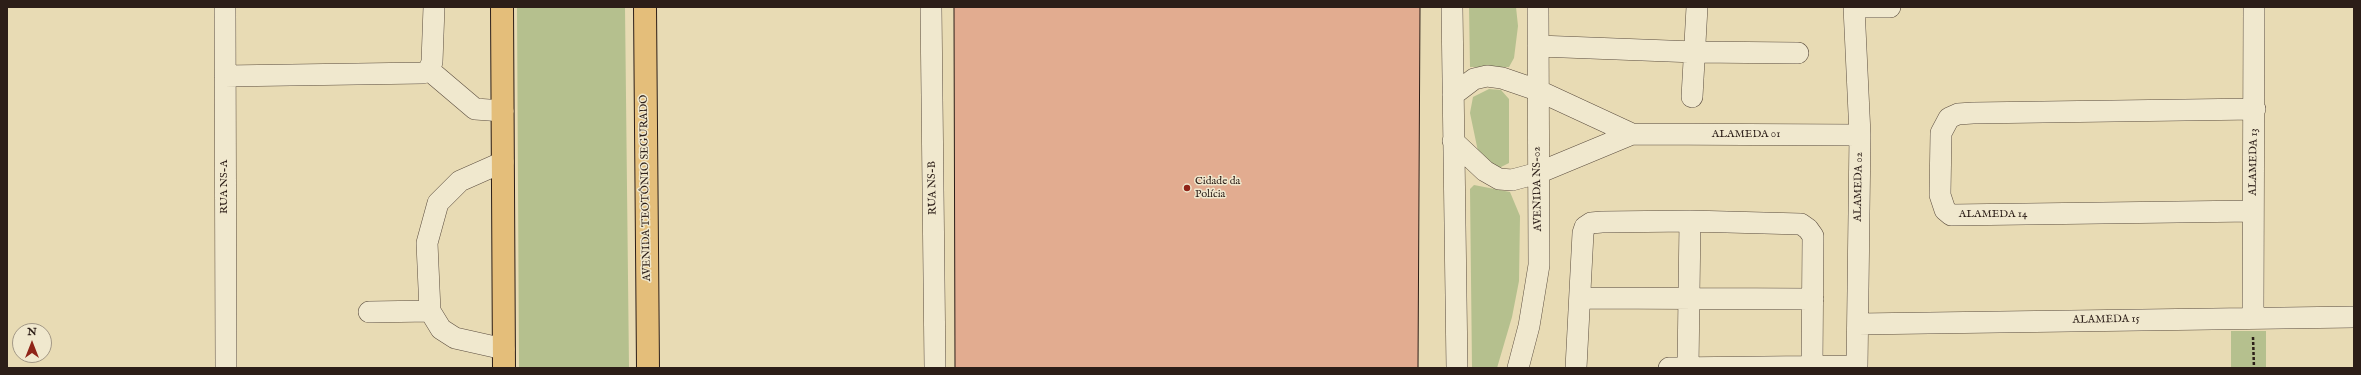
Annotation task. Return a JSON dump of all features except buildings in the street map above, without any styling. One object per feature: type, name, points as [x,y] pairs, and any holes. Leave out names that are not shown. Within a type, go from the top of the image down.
[{"type":"main road","points":[[502,7],[504,358]]},
{"type":"main road","name":"AVENIDA TEOTÔNIO SEGURADO","points":[[645,7],[648,368]]},
{"type":"street","name":"RUA NS-A","points":[[225,7],[226,368]]},
{"type":"street","points":[[225,76],[423,73],[429,70],[432,62],[434,7]]},
{"type":"street","name":"RUA NS-B","points":[[931,7],[935,368]]},
{"type":"street","points":[[1452,7],[1457,368]]},
{"type":"street","name":"AVENIDA NS-02","points":[[1518,368],[1529,326],[1539,265],[1537,90],[1538,7]]},
{"type":"street","points":[[1692,98],[1697,7]]},
{"type":"street","points":[[1854,7],[1890,7]]},
{"type":"street","name":"ALAMEDA 02","points":[[1854,7],[1860,135],[1857,367]]},
{"type":"street","name":"ALAMEDA 13","points":[[2253,318],[2255,109],[2254,7]]},
{"type":"street","points":[[1538,46],[1695,52],[1798,53]]},
{"type":"street","points":[[429,70],[475,108],[503,111]]},
{"type":"street","points":[[1453,95],[1474,79],[1487,76],[1502,78],[1537,90]]},
{"type":"street","name":"ALAMEDA 01","points":[[1537,90],[1632,134]]},
{"type":"street","name":"ALAMEDA 14","points":[[2253,211],[1951,215],[1945,210],[1940,195],[1941,132],[1949,118],[1958,114],[2255,109]]},
{"type":"street","name":"ALAMEDA 01","points":[[1538,173],[1632,134],[1860,135]]},
{"type":"street","points":[[1453,141],[1485,171],[1499,179],[1512,180],[1538,173]]},
{"type":"street","points":[[503,162],[460,181],[438,203],[427,243],[430,311],[441,329],[455,338],[504,358]]},
{"type":"street","points":[[1688,368],[1690,221]]},
{"type":"street","points":[[1576,368],[1583,233],[1585,227],[1602,222],[1690,221],[1801,224],[1808,229],[1813,236],[1812,367]]},
{"type":"street","points":[[1580,298],[1813,299]]},
{"type":"street","points":[[369,312],[430,311]]},
{"type":"street","name":"ALAMEDA 15","points":[[1858,324],[2354,317]]},
{"type":"street","points":[[1669,368],[1857,367]]},
{"type":"path","points":[[2253,318],[2254,368]]},
{"type":"green space","points":[[517,7],[625,7],[629,368],[519,368]]},
{"type":"green space","points":[[1469,7],[1516,7],[1518,26],[1514,58],[1509,67],[1470,67]]},
{"type":"green space","points":[[1489,89],[1501,90],[1509,99],[1509,163],[1499,168],[1480,161],[1470,113],[1473,97]]},
{"type":"green space","points":[[1474,185],[1510,192],[1520,216],[1519,281],[1512,317],[1497,368],[1472,368],[1470,189]]},
{"type":"green space","points":[[2231,331],[2266,331],[2266,368],[2231,368]]},
{"type":"place","name":"Cidade da Polícia","points":[[1187,188]]}]
